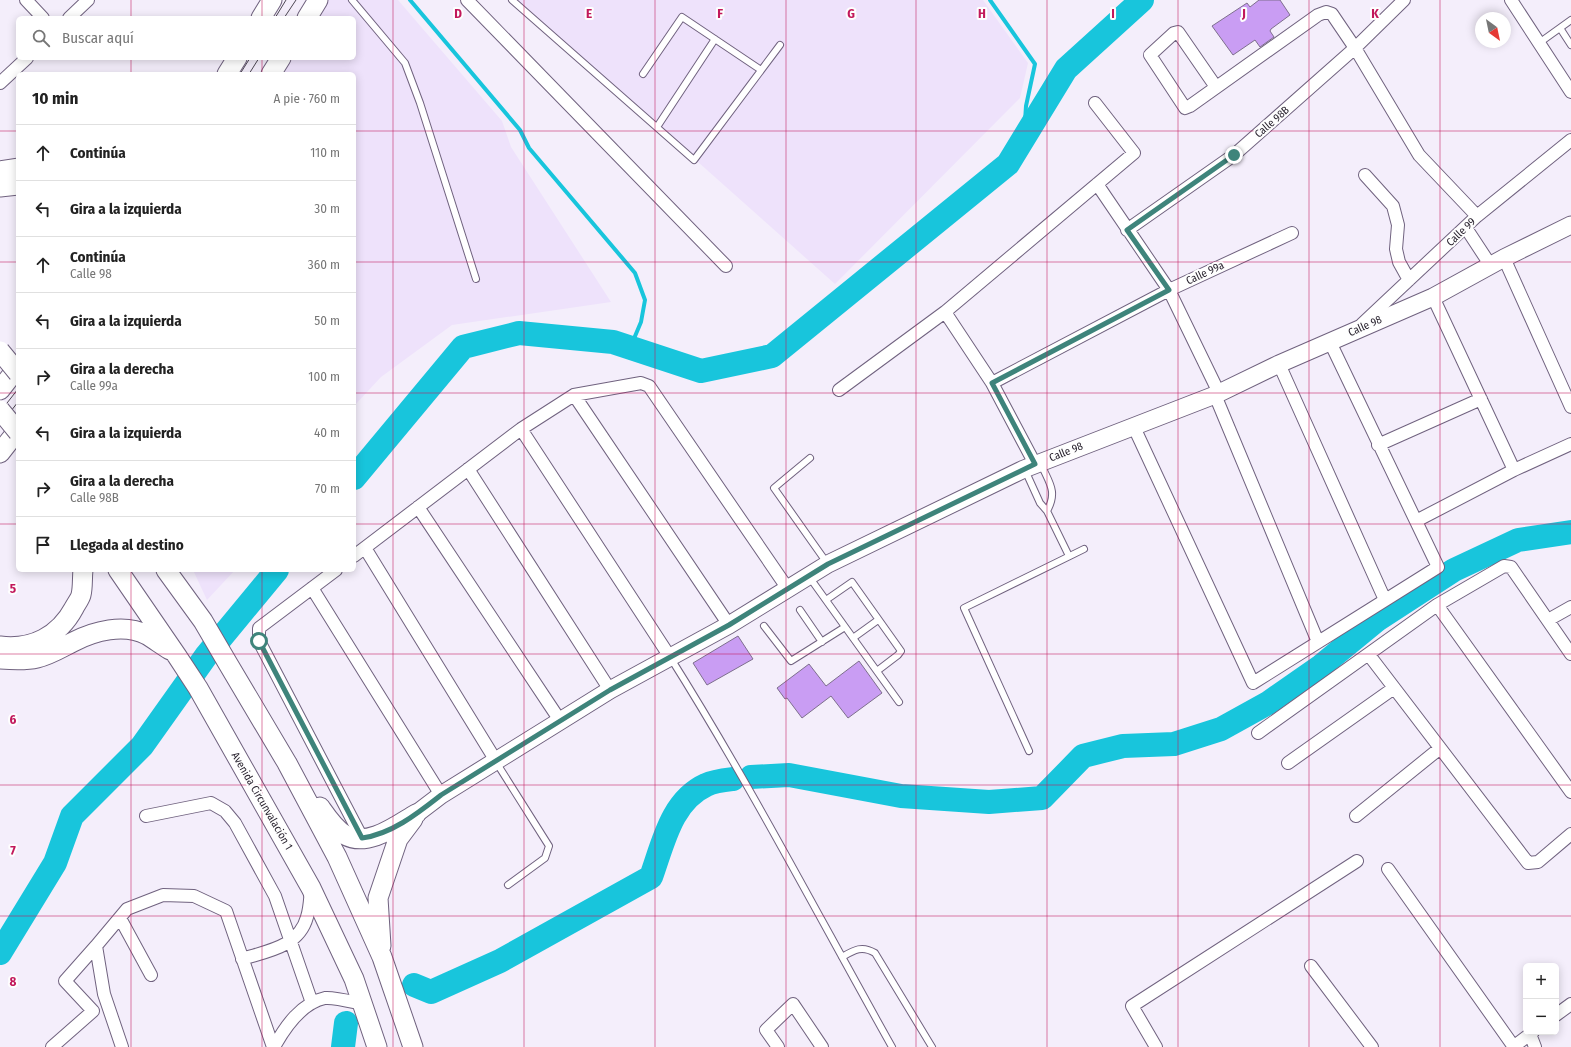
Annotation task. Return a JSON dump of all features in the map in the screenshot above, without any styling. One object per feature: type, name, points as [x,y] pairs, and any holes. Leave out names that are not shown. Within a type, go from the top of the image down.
[{"type":"main road","points":[[262,16],[272,0]]},
{"type":"main road","points":[[308,16],[318,0]]},
{"type":"main road","points":[[228,72],[236,60]]},
{"type":"main road","points":[[272,72],[280,60]]},
{"type":"main road","points":[[0,171],[16,168]]},
{"type":"main road","points":[[0,187],[16,185]]},
{"type":"main road","points":[[0,351],[16,371]]},
{"type":"main road","points":[[0,390],[16,370]]},
{"type":"main road","points":[[0,410],[16,429]]},
{"type":"main road","points":[[0,453],[16,433]]},
{"type":"main road","points":[[0,646],[21,646],[36,643],[54,634],[69,617],[81,595],[83,572]]},
{"type":"main road","name":"Avenida Circunvalación 1","points":[[119,572],[178,656],[198,688],[311,888],[354,979],[377,1047]]},
{"type":"main road","points":[[167,572],[203,621]]},
{"type":"main road","points":[[178,572],[203,621],[286,763],[337,857],[382,957],[413,1047]]},
{"type":"main road","points":[[0,659],[36,658],[55,652],[88,635],[108,630],[128,630],[146,635],[178,656]]},
{"type":"main road","points":[[286,763],[333,825],[346,835],[362,838],[373,836],[384,832],[416,814]]},
{"type":"main road","points":[[382,957],[378,898],[398,839],[416,814]]},
{"type":"street","points":[[26,0],[41,16]]},
{"type":"street","points":[[71,16],[88,0]]},
{"type":"street","points":[[468,0],[726,266]]},
{"type":"street","name":"Calle 98B","points":[[1127,230],[1234,155],[1355,48],[1404,0]]},
{"type":"street","points":[[1511,0],[1571,92]]},
{"type":"street","points":[[1216,87],[1178,32],[1174,33],[1150,56],[1185,108],[1190,106],[1318,15],[1326,12],[1332,14],[1355,48],[1419,155],[1477,216]]},
{"type":"street","points":[[0,83],[24,60]]},
{"type":"street","points":[[839,390],[945,312],[1134,153],[1095,103]]},
{"type":"street","name":"Calle 99","points":[[1356,329],[1466,228],[1477,216],[1571,140]]},
{"type":"street","points":[[1365,175],[1393,206],[1398,225],[1396,248],[1399,262],[1409,280]]},
{"type":"street","points":[[1097,184],[1169,290],[1217,394],[1318,642]]},
{"type":"street","name":"Calle 98","points":[[416,814],[441,795],[561,722],[610,690],[729,625],[828,564],[1033,465],[1133,425],[1217,394],[1356,329],[1433,297],[1498,262],[1571,226]]},
{"type":"street","points":[[1466,228],[1498,262],[1571,407]]},
{"type":"street","name":"Calle 99a","points":[[992,383],[1169,290],[1292,232]]},
{"type":"street","points":[[1433,297],[1514,470]]},
{"type":"street","points":[[945,312],[992,383],[1033,465]]},
{"type":"street","points":[[1133,425],[1253,683],[1438,567],[1378,446],[1330,342]]},
{"type":"street","points":[[1279,364],[1385,600]]},
{"type":"street","points":[[356,555],[521,429],[574,395],[641,383],[648,386],[788,589]]},
{"type":"street","points":[[574,395],[729,625]]},
{"type":"street","points":[[1378,446],[1481,399]]},
{"type":"street","points":[[521,429],[670,657]]},
{"type":"street","points":[[1416,521],[1514,470],[1571,444]]},
{"type":"street","points":[[468,469],[610,690]]},
{"type":"street","points":[[418,507],[561,722]]},
{"type":"street","points":[[365,548],[496,761]]},
{"type":"street","points":[[1258,733],[1437,605],[1498,567],[1508,565],[1571,654]]},
{"type":"street","points":[[333,572],[259,628],[259,641],[362,838]]},
{"type":"street","points":[[312,588],[441,795]]},
{"type":"street","points":[[1437,605],[1571,792]]},
{"type":"street","points":[[1548,620],[1571,607]]},
{"type":"street","points":[[1369,655],[1528,863],[1538,862],[1571,834]]},
{"type":"street","points":[[1288,763],[1394,688]]},
{"type":"street","points":[[1356,816],[1439,748]]},
{"type":"street","points":[[146,816],[211,803],[225,811],[234,823],[275,896],[312,1003]]},
{"type":"street","points":[[1156,1047],[1132,1006],[1357,861]]},
{"type":"street","points":[[1388,869],[1513,1047],[1529,1035]]},
{"type":"street","points":[[242,958],[281,948],[291,941],[300,931],[307,917],[311,888]]},
{"type":"street","points":[[93,1011],[65,981],[127,909],[163,895],[194,896],[226,912],[274,1047]]},
{"type":"street","points":[[120,918],[151,976]]},
{"type":"street","points":[[96,946],[107,1003],[122,1047]]},
{"type":"street","points":[[1311,966],[1372,1047]]},
{"type":"street","points":[[274,1047],[287,1025],[295,1016],[312,1003],[326,998],[363,1004]]},
{"type":"street","points":[[52,1047],[93,1011],[107,1003]]},
{"type":"street","points":[[778,1047],[766,1030],[793,1004],[822,1047]]},
{"type":"street","points":[[1559,1013],[1571,1004]]},
{"type":"street","points":[[1532,1035],[1535,1047]]},
{"type":"lane","points":[[352,0],[405,63],[420,103],[476,279]]},
{"type":"lane","points":[[512,0],[694,160],[780,45]]},
{"type":"lane","points":[[643,74],[682,17],[761,70]]},
{"type":"lane","points":[[1539,43],[1571,20]]},
{"type":"lane","points":[[1560,28],[1571,45]]},
{"type":"lane","points":[[657,127],[715,39]]},
{"type":"lane","points":[[810,458],[774,488],[828,564]]},
{"type":"lane","points":[[1033,465],[1053,493],[1053,500],[1047,511]]},
{"type":"lane","points":[[1033,465],[1040,503],[1047,511],[1069,556]]},
{"type":"lane","points":[[1030,751],[964,608],[1084,549]]},
{"type":"lane","points":[[809,576],[899,702]]},
{"type":"lane","points":[[826,600],[852,582],[901,652],[877,671]]},
{"type":"lane","points":[[800,610],[822,642]]},
{"type":"lane","points":[[853,638],[878,620]]},
{"type":"lane","points":[[764,626],[791,662],[845,627]]},
{"type":"lane","points":[[670,657],[703,709],[755,799],[892,1047]]},
{"type":"lane","points":[[496,761],[549,846],[545,858],[508,885]]},
{"type":"lane","points":[[842,957],[861,948],[868,949],[875,953],[932,1047]]},
{"type":"shaded area","points":[[328,0],[398,0],[502,121],[511,147],[611,302],[452,325],[381,377],[356,404],[356,72],[284,72],[292,60],[356,60],[356,16],[318,16]]},
{"type":"shaded area","points":[[516,0],[983,0],[1028,63],[1020,98],[835,284]]},
{"type":"shaded area","points":[[194,572],[233,572],[207,600]]},
{"type":"building","points":[[1259,0],[1280,0],[1290,15],[1271,29],[1270,31],[1274,37],[1260,47],[1255,40],[1233,55],[1212,26],[1247,3],[1250,7]]},
{"type":"building","points":[[738,636],[753,659],[707,685],[693,663]]},
{"type":"building","points":[[859,661],[882,693],[848,718],[831,696],[802,718],[787,698],[785,699],[777,688],[809,664],[826,686]]},
{"type":"waterway","points":[[410,0],[520,130],[529,148],[635,273],[645,300],[641,322],[630,348]]},
{"type":"waterway","points":[[990,0],[1035,64],[1026,106],[1024,137]]},
{"type":"waterway","points":[[356,476],[463,347],[519,333],[613,342],[701,371],[772,356],[1008,164],[1066,69],[1142,0]]},
{"type":"waterway","points":[[751,777],[789,775],[901,796],[989,802],[1042,798],[1083,756],[1123,746],[1174,744],[1221,729],[1268,703],[1321,666],[1377,620],[1454,570],[1518,540],[1571,532]]},
{"type":"waterway","points":[[0,953],[55,863],[72,816],[142,746],[206,656],[275,572]]},
{"type":"waterway","points":[[414,985],[431,992],[500,961],[651,877],[664,838],[676,812],[684,801],[694,792],[706,785],[733,779]]},
{"type":"waterway","points":[[343,1047],[346,1023]]},
{"type":"tram line","points":[[276,16],[286,0]]},
{"type":"tram line","points":[[285,16],[296,0]]},
{"type":"tram line","points":[[241,72],[249,60]]},
{"type":"tram line","points":[[250,72],[258,60]]},
{"type":"tram line","points":[[0,412],[16,392]]},
{"type":"tram line","points":[[0,425],[16,405]]},
{"type":"route","points":[[259,641],[362,838],[384,832],[416,814],[441,795],[561,722],[610,690],[729,625],[828,564],[1035,464],[992,383],[1169,290],[1127,230],[1234,155]]}]
